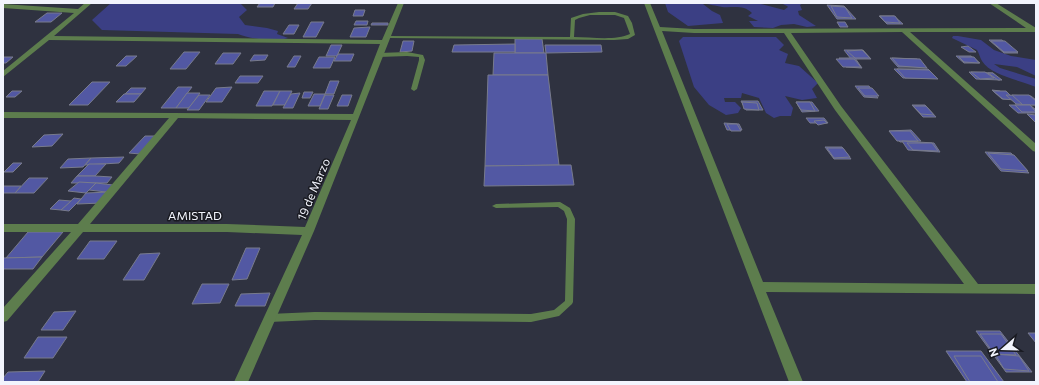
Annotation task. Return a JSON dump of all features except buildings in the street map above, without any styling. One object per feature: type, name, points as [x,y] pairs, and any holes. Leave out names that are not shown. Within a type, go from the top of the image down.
[{"type":"street","points":[[3,75],[90,3]]},
{"type":"street","name":"19 de Marzo","points":[[241,382],[309,231],[401,3]]},
{"type":"street","points":[[647,3],[796,382]]},
{"type":"street","points":[[992,3],[1035,30]]},
{"type":"street","points":[[3,6],[80,11]]},
{"type":"street","points":[[657,29],[694,31],[1035,30]]},
{"type":"street","points":[[903,30],[1036,149]]},
{"type":"street","points":[[786,31],[838,108],[975,289]]},
{"type":"street","points":[[48,38],[386,40]]},
{"type":"street","points":[[3,115],[356,117]]},
{"type":"street","points":[[3,317],[175,116]]},
{"type":"street","name":"AMISTAD","points":[[3,228],[220,228],[309,231]]},
{"type":"street","points":[[759,287],[1036,289]]},
{"type":"lane","points":[[386,40],[614,39],[626,38],[633,35],[628,20],[625,16],[619,14],[583,13],[576,15],[573,19],[572,38]]},
{"type":"lane","points":[[379,55],[407,54],[421,56],[422,60],[414,88]]},
{"type":"lane","points":[[269,318],[315,316],[531,318],[556,313],[569,302],[571,219],[567,210],[560,204],[496,206]]},
{"type":"shaded area","points":[[111,3],[240,3],[247,10],[239,17],[245,25],[278,31],[277,34],[288,38],[270,40],[238,34],[102,30],[92,20]]},
{"type":"shaded area","points":[[665,3],[757,3],[784,10],[788,7],[781,3],[803,3],[800,5],[802,10],[798,11],[799,15],[816,26],[807,27],[794,24],[781,25],[773,28],[754,27],[749,21],[758,21],[748,16],[752,13],[745,8],[703,4],[720,15],[723,23],[688,26],[668,12]]},
{"type":"shaded area","points":[[953,36],[981,40],[994,50],[1011,56],[1036,60],[1036,76],[1017,67],[994,64],[1000,68],[1036,79],[1036,87],[999,74],[992,70],[982,61],[977,50],[952,38]]},
{"type":"shaded area","points":[[683,37],[776,37],[784,45],[779,50],[788,54],[785,63],[799,66],[818,83],[812,89],[817,98],[802,100],[785,96],[793,108],[791,116],[780,116],[774,118],[766,113],[759,98],[742,93],[741,98],[724,98],[725,102],[735,102],[741,108],[738,113],[726,115],[709,105],[694,87],[679,41]]}]
